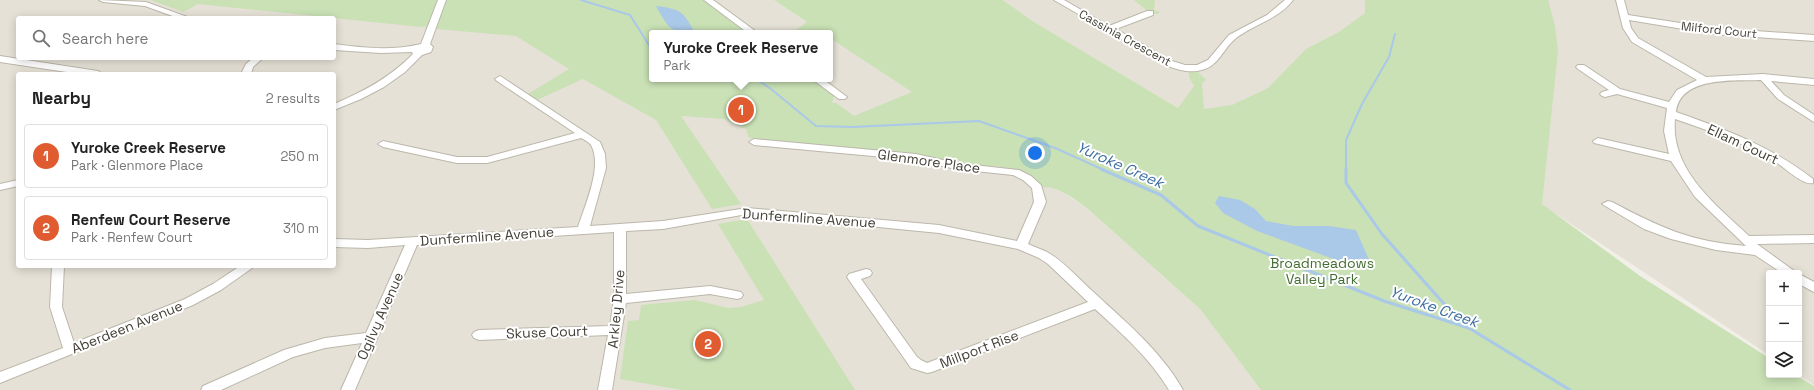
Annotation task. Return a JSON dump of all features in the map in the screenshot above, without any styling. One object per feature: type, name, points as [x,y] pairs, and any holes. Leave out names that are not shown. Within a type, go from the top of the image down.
[{"type":"street","points":[[104,0],[146,4],[180,16]]},
{"type":"street","points":[[336,106],[376,87],[405,68],[420,49],[442,0]]},
{"type":"street","points":[[708,0],[750,30]]},
{"type":"street","name":"Cassinia Crescent","points":[[1058,0],[1169,63],[1181,68],[1192,69],[1203,67],[1209,63],[1233,37],[1276,13],[1289,0]]},
{"type":"street","points":[[1620,0],[1627,28],[1635,40],[1704,80]]},
{"type":"street","points":[[1108,29],[1150,13]]},
{"type":"street","name":"Milford Court","points":[[1625,17],[1713,31],[1814,38]]},
{"type":"street","points":[[336,47],[381,51],[420,49]]},
{"type":"street","points":[[0,59],[85,72]]},
{"type":"street","points":[[247,72],[249,66],[256,60]]},
{"type":"street","points":[[1580,67],[1618,91]]},
{"type":"street","points":[[1786,270],[1758,251],[1699,195],[1675,159],[1669,131],[1672,110],[1680,92],[1704,80],[1731,77],[1763,77],[1814,82]]},
{"type":"street","points":[[1763,77],[1781,96],[1814,119]]},
{"type":"street","points":[[500,79],[595,142],[600,154],[600,168],[582,230]]},
{"type":"street","points":[[821,82],[842,97]]},
{"type":"street","points":[[1605,94],[1618,91]]},
{"type":"street","name":"Ellam Court","points":[[1618,91],[1672,110],[1742,140],[1794,168],[1810,181]]},
{"type":"street","points":[[383,144],[457,160],[487,160],[583,134]]},
{"type":"street","points":[[1598,141],[1675,159]]},
{"type":"street","name":"Glenmore Place","points":[[752,142],[916,157],[956,166],[1015,172],[1027,178],[1037,187],[1040,197],[1021,246]]},
{"type":"street","points":[[0,187],[16,183]]},
{"type":"street","points":[[1608,204],[1648,226],[1675,236],[1706,245],[1732,250],[1758,251]]},
{"type":"street","name":"Dunfermline Avenue","points":[[336,243],[368,244],[663,225],[747,211],[939,228],[1021,246],[1052,261],[1150,353],[1163,369],[1176,390]]},
{"type":"street","name":"Arkley Drive","points":[[605,390],[620,299],[620,228]]},
{"type":"street","points":[[1746,240],[1814,239]]},
{"type":"street","name":"Ogilvy Avenue","points":[[348,390],[413,241]]},
{"type":"street","points":[[58,268],[56,307],[70,350]]},
{"type":"street","name":"Aberdeen Avenue","points":[[0,378],[189,302],[217,287],[247,268]]},
{"type":"street","name":"Millport Rise","points":[[866,273],[850,277],[912,360],[916,364],[927,368],[1098,303]]},
{"type":"street","points":[[1802,280],[1814,288]]},
{"type":"street","points":[[620,299],[710,290],[737,295]]},
{"type":"street","name":"Skuse Court","points":[[479,335],[615,330]]},
{"type":"street","points":[[208,390],[289,353],[325,343],[371,337]]},
{"type":"shaded area","points":[[0,0],[774,0],[819,30],[649,30],[649,82],[833,82],[833,39],[1088,209],[1200,309],[1261,390],[0,390]]},
{"type":"shaded area","points":[[1003,0],[1814,0],[1814,385],[1802,377],[1802,270],[1766,270],[1766,353],[1544,206],[1178,108],[1034,22]]},
{"type":"green space","points":[[151,0],[438,0],[429,26],[421,27],[336,18],[336,16],[314,16],[198,4],[183,12]]},
{"type":"green space","name":"Broadmeadows Valley Park","points":[[446,0],[702,0],[709,3],[746,30],[649,30],[649,82],[816,82],[834,96],[832,103],[836,103],[854,116],[912,92],[833,40],[833,30],[796,30],[807,22],[774,0],[1003,0],[1034,22],[1178,108],[1194,86],[1189,77],[1189,71],[1197,71],[1206,80],[1202,83],[1204,109],[1232,105],[1268,88],[1306,49],[1339,32],[1365,13],[1365,0],[1548,0],[1555,26],[1558,51],[1542,204],[1640,276],[1766,356],[1766,378],[1801,378],[1814,386],[1814,390],[1261,390],[1200,309],[1088,209],[1072,197],[1060,191],[1048,187],[1042,187],[1033,177],[1021,171],[996,166],[974,166],[923,156],[749,138],[746,129],[724,119],[681,116],[741,204],[712,209],[656,120],[583,79],[537,100],[528,94],[569,69],[516,36],[436,29]]},
{"type":"green space","points":[[1134,0],[1155,0],[1154,10],[1160,12],[1158,14],[1150,13]]},
{"type":"green space","points":[[747,219],[855,390],[682,390],[620,379],[628,321],[639,320],[641,305],[695,300],[728,308],[741,307],[764,300],[718,224]]},
{"type":"water","points":[[656,6],[671,8],[680,12],[693,30],[674,30],[664,19]]},
{"type":"water","points":[[1219,196],[1240,200],[1255,209],[1266,221],[1293,226],[1329,226],[1356,230],[1370,262],[1350,265],[1257,231],[1223,213],[1215,203]]},
{"type":"waterway","name":"Yuroke Creek","points":[[581,0],[630,15],[649,45]]},
{"type":"waterway","points":[[1395,34],[1389,57],[1362,104],[1346,140],[1346,183],[1382,234],[1446,306],[1468,328]]},
{"type":"waterway","name":"Yuroke Creek","points":[[760,82],[816,126],[852,127],[979,121],[1055,148],[1104,170]]},
{"type":"waterway","name":"Yuroke Creek","points":[[1101,169],[1161,195],[1198,226],[1384,301],[1468,328]]},
{"type":"waterway","name":"Yuroke Creek","points":[[1468,328],[1570,390]]},
{"type":"place","name":"Yuroke Creek Reserve","points":[[741,110]]},
{"type":"place","name":"Renfew Court Reserve","points":[[708,344]]}]
